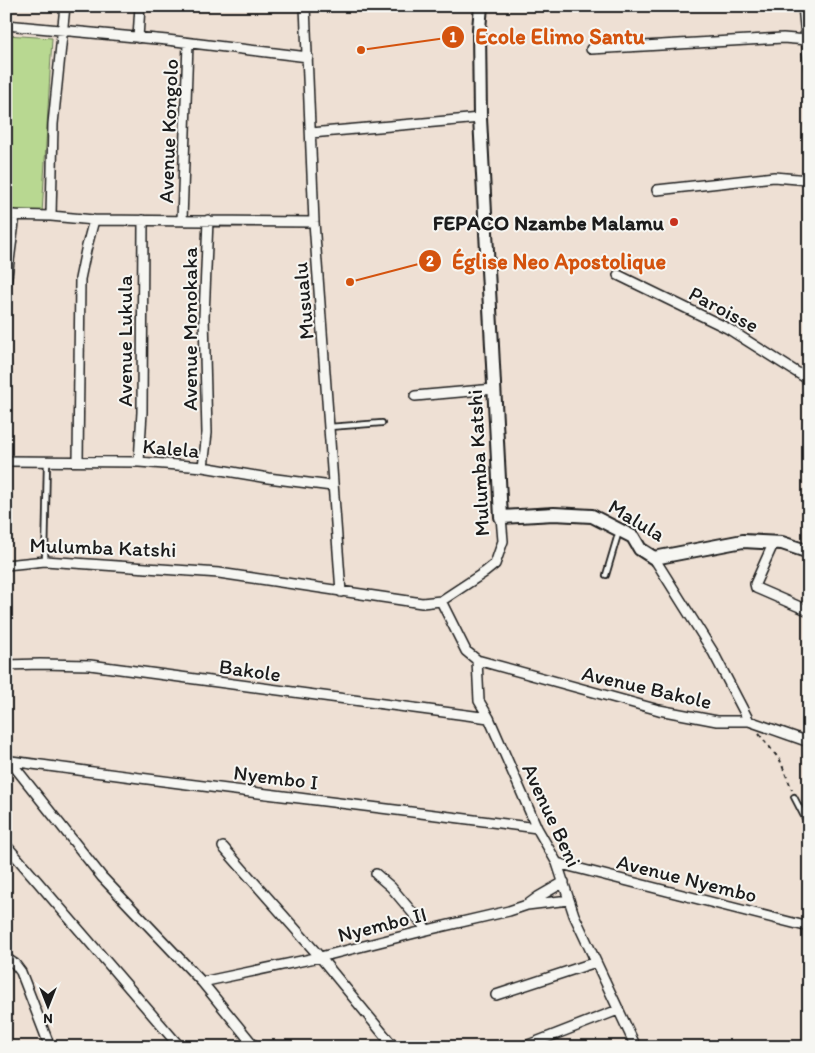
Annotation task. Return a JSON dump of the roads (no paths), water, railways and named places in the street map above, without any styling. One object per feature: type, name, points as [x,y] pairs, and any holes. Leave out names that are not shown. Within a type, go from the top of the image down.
[{"type":"street","points":[[51,216],[53,124],[66,6]]},
{"type":"street","points":[[138,38],[140,6]]},
{"type":"street","name":"Musualu","points":[[305,6],[314,222],[341,592]]},
{"type":"street","name":"Mulumba Katshi","points":[[6,565],[45,561],[219,573],[422,603],[441,601],[495,564],[502,541],[480,118],[479,28],[481,6]]},
{"type":"street","points":[[803,6],[809,68]]},
{"type":"street","points":[[6,25],[188,43],[308,58]]},
{"type":"street","points":[[591,49],[783,38],[806,40]]},
{"type":"street","name":"Avenue Kongolo","points":[[182,220],[188,43]]},
{"type":"street","points":[[311,133],[480,118]]},
{"type":"street","points":[[657,190],[774,177],[809,180]]},
{"type":"street","points":[[6,284],[10,215],[94,220],[314,222]]},
{"type":"street","points":[[78,461],[80,279],[94,220]]},
{"type":"street","name":"Avenue Lukula","points":[[139,462],[142,412],[143,220]]},
{"type":"street","name":"Avenue Monokaka","points":[[203,467],[207,433],[204,317],[208,220]]},
{"type":"street","name":"Paroisse","points":[[618,274],[727,328],[809,380]]},
{"type":"street","points":[[415,396],[494,389]]},
{"type":"street","name":"Kalela","points":[[6,461],[139,462],[203,467],[332,486]]},
{"type":"street","name":"Malula","points":[[501,517],[554,514],[592,516],[633,537],[640,549],[654,558],[743,541],[774,542],[809,552]]},
{"type":"street","points":[[774,542],[755,584],[756,588],[809,611]]},
{"type":"street","points":[[654,558],[713,652],[749,721]]},
{"type":"street","points":[[441,601],[466,651],[477,660]]},
{"type":"street","name":"Avenue Bakole","points":[[477,660],[659,710],[717,721],[749,721],[809,742]]},
{"type":"street","name":"Avenue Beni","points":[[477,660],[479,701],[489,718],[537,828],[557,863],[574,915],[636,1047]]},
{"type":"street","name":"Bakole","points":[[6,665],[90,666],[489,718]]},
{"type":"street","points":[[8,758],[102,876],[202,982],[255,1047]]},
{"type":"street","name":"Nyembo I","points":[[8,758],[183,784],[537,828]]},
{"type":"street","points":[[6,845],[180,1047]]},
{"type":"street","points":[[223,847],[320,958],[394,1047]]},
{"type":"street","name":"Avenue Nyembo","points":[[557,863],[809,927]]},
{"type":"street","points":[[376,874],[413,911],[428,930]]},
{"type":"street","name":"Nyembo II","points":[[202,982],[320,958],[509,911],[527,906],[538,897],[564,882]]},
{"type":"street","points":[[527,906],[569,900]]},
{"type":"street","points":[[6,958],[15,964],[21,972],[50,1047]]},
{"type":"street","points":[[496,995],[596,962]]},
{"type":"street","points":[[522,1047],[618,1010]]},
{"type":"lane","points":[[329,427],[382,423]]},
{"type":"lane","points":[[45,561],[47,461]]},
{"type":"lane","points":[[606,575],[620,529]]},
{"type":"lane","points":[[794,797],[809,826]]},
{"type":"place","name":"Ecole Elimo Santu","points":[[361,50]]},
{"type":"place","name":"FEPACO Nzambe Malamu","points":[[674,222]]},
{"type":"place","name":"Église Neo Apostolique","points":[[350,282]]}]
